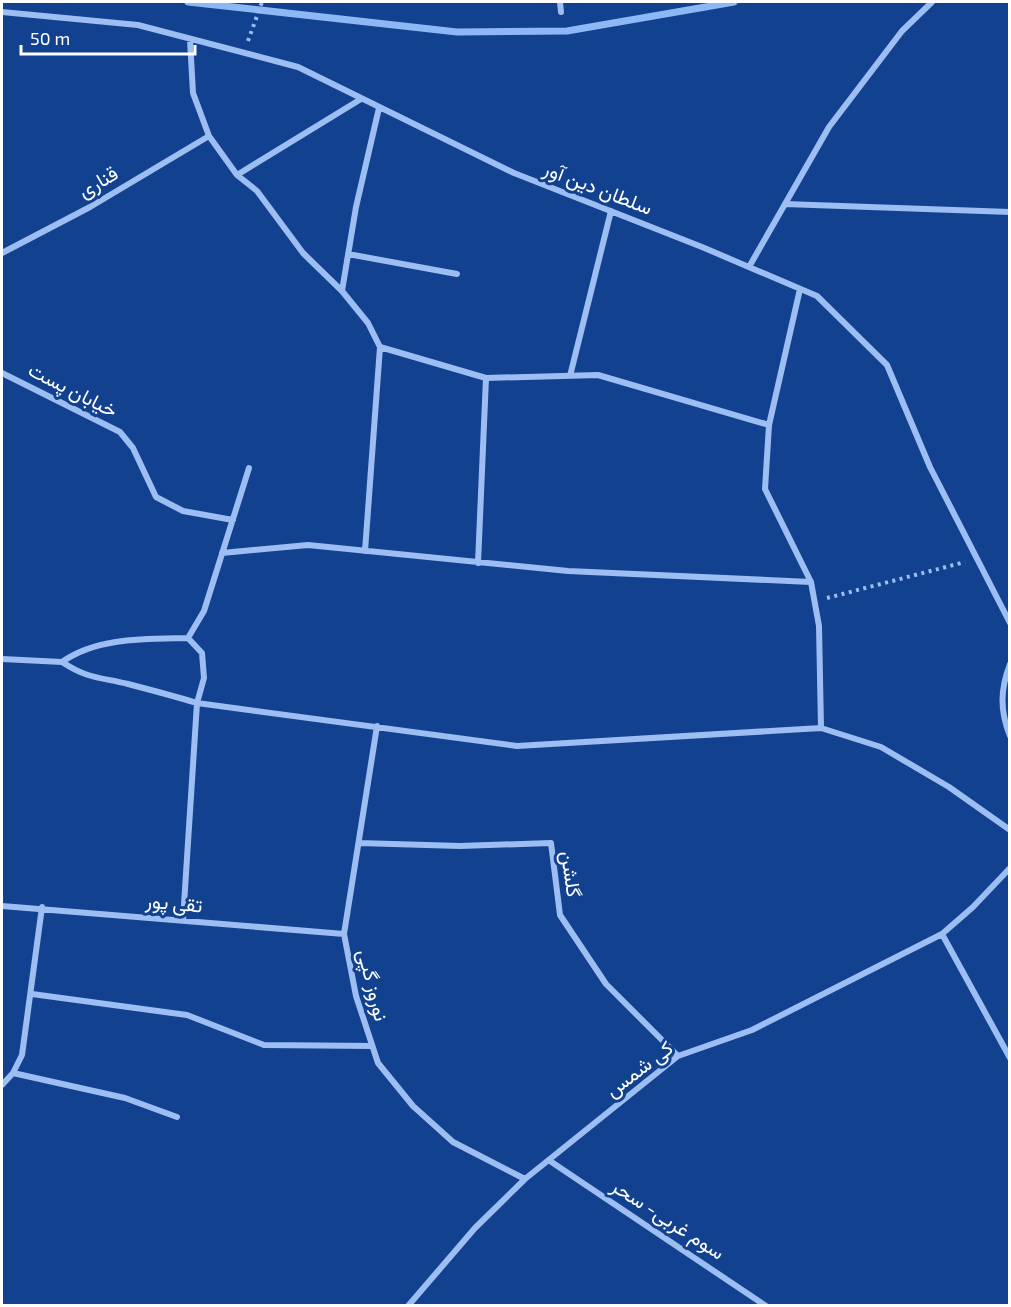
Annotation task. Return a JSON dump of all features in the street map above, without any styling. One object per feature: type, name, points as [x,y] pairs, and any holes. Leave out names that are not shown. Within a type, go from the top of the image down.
[{"type":"street","points":[[560,2],[561,12]]},
{"type":"street","points":[[750,267],[829,127],[903,31],[932,2]]},
{"type":"street","name":"سلطان دین آور","points":[[2,12],[138,25],[298,67],[514,173],[817,296],[887,365],[930,467],[1010,623]]},
{"type":"street","points":[[190,40],[193,93],[209,136],[237,175],[257,191],[303,253],[342,291],[368,323],[380,347],[365,551]]},
{"type":"street","points":[[237,175],[361,99]]},
{"type":"street","points":[[342,291],[379,108]]},
{"type":"street","name":"قناری","points":[[2,253],[90,207],[209,136]]},
{"type":"street","points":[[785,204],[1010,212]]},
{"type":"street","points":[[570,376],[611,211]]},
{"type":"street","points":[[348,254],[457,274]]},
{"type":"street","points":[[800,289],[770,425],[765,489],[811,582],[819,626],[821,728]]},
{"type":"street","points":[[380,347],[486,378],[598,375],[770,425]]},
{"type":"street","name":"خیابان پست","points":[[2,372],[120,432],[133,448],[156,496],[183,511],[232,520]]},
{"type":"street","points":[[478,563],[486,378]]},
{"type":"street","points":[[188,638],[204,611],[249,468]]},
{"type":"street","points":[[222,553],[308,545],[568,571],[811,582]]},
{"type":"street","points":[[62,662],[79,649],[117,642],[188,638],[202,652],[204,678],[197,703],[183,920]]},
{"type":"street","points":[[2,659],[62,662],[79,673],[96,679],[125,683],[197,703],[517,746],[821,728],[881,747],[949,788],[1010,830]]},
{"type":"street","points":[[1010,664],[1003,680],[1001,699],[1003,718],[1010,736]]},
{"type":"street","name":"نوروز گپی","points":[[377,726],[344,934],[356,996],[372,1046],[378,1063],[413,1106],[453,1142],[525,1179]]},
{"type":"street","name":"گلشن","points":[[359,843],[460,846],[551,843],[560,915],[606,984],[678,1056]]},
{"type":"street","name":"کی شمس","points":[[408,1305],[475,1228],[525,1179],[678,1056],[752,1030],[942,934],[973,907],[1010,868]]},
{"type":"street","name":"تقی پور","points":[[2,906],[344,934]]},
{"type":"street","points":[[2,1085],[13,1073],[22,1055],[42,908]]},
{"type":"street","points":[[942,934],[1010,1058]]},
{"type":"street","points":[[32,994],[187,1014],[264,1045],[372,1046]]},
{"type":"street","points":[[13,1073],[125,1098],[177,1117]]},
{"type":"street","name":"سوم غربی- سحر","points":[[550,1161],[766,1305]]},
{"type":"path","points":[[243,53],[262,2]]},
{"type":"path","points":[[815,601],[977,558]]},
{"type":"waterway","points":[[188,2],[457,32],[567,31],[734,2]]}]
